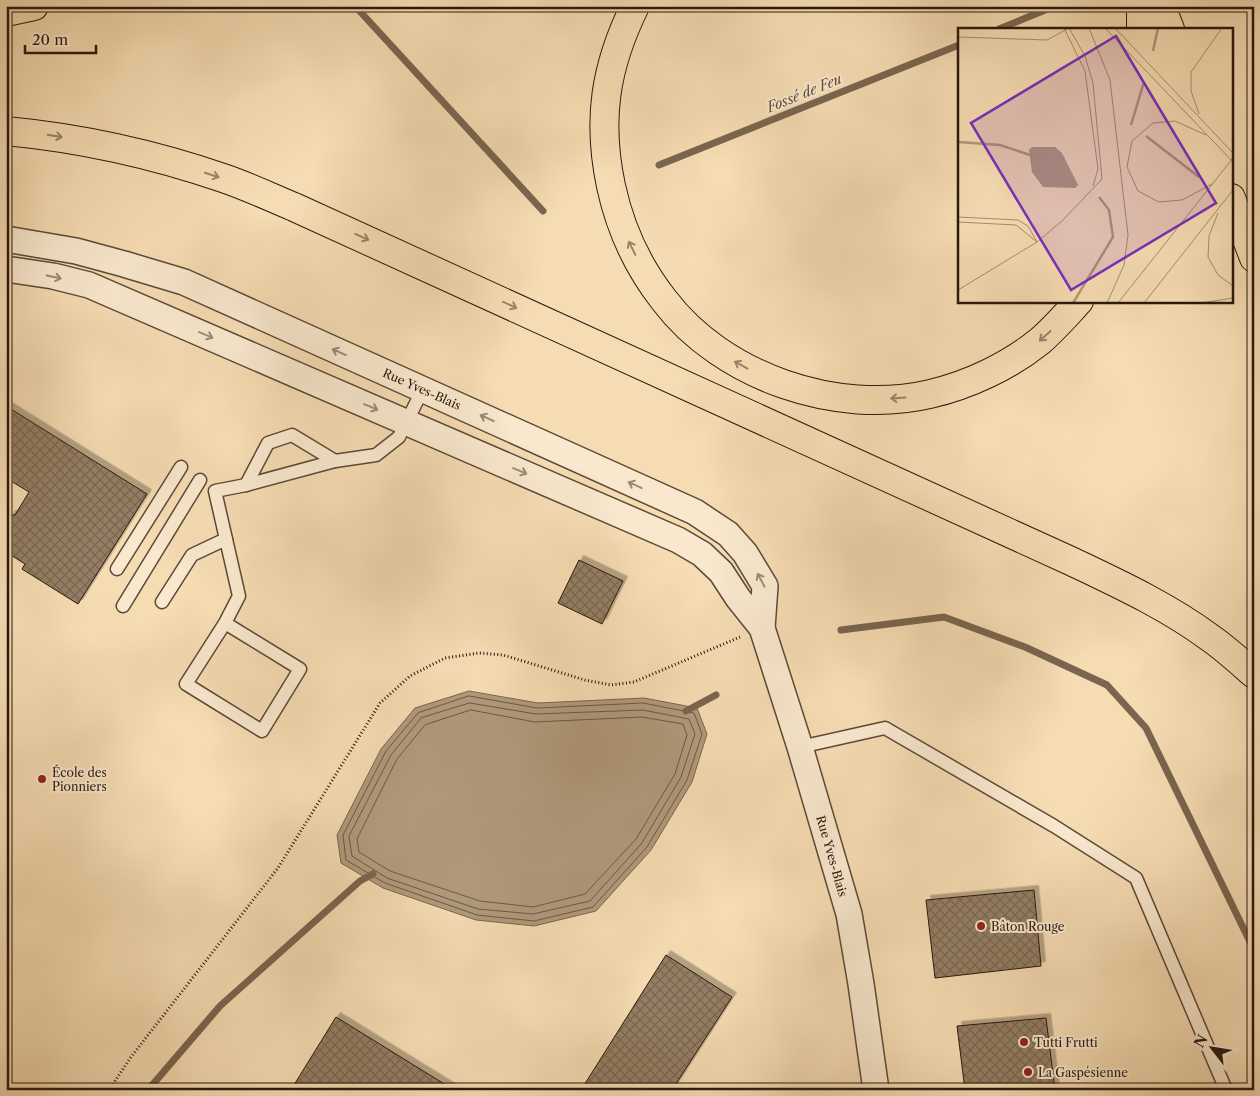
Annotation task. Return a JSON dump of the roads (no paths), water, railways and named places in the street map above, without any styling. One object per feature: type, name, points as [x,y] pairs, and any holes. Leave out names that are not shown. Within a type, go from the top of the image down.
[{"type":"highway","points":[[6,12],[34,6]]},
{"type":"highway","points":[[635,6],[610,70],[604,106],[606,159],[618,214],[631,246],[660,296],[687,326],[731,359],[776,382],[827,396],[865,399],[915,397],[931,394],[967,382],[1015,358],[1042,339],[1078,302]]},
{"type":"highway","points":[[1141,6],[1141,28]]},
{"type":"highway","points":[[1161,6],[1170,28]]},
{"type":"highway","points":[[6,131],[50,135],[155,157],[224,178],[294,207],[1073,562],[1146,598],[1178,617],[1208,636],[1254,674]]},
{"type":"highway","points":[[1232,201],[1254,258]]},
{"type":"street","name":"Rue Yves-Blais","points":[[6,239],[60,248],[94,271],[407,422],[678,540],[702,554],[721,572],[738,598],[762,628],[800,747],[849,914],[876,1090]]},
{"type":"street","name":"Rue Yves-Blais","points":[[6,269],[53,276],[94,271],[184,282],[695,512],[728,534],[745,553],[765,586],[762,628]]},
{"type":"lane","points":[[225,623],[300,669],[262,731],[186,684],[225,623],[239,596],[215,490],[246,485],[335,461],[376,455],[399,437],[423,389]]},
{"type":"lane","points":[[246,485],[268,443],[292,435],[335,461]]},
{"type":"lane","points":[[117,569],[180,467]]},
{"type":"lane","points":[[123,606],[200,480]]},
{"type":"lane","points":[[162,602],[192,555],[226,540]]},
{"type":"lane","points":[[800,747],[885,728],[1054,826],[1136,878],[1226,1090]]},
{"type":"water","points":[[469,691],[538,703],[644,698],[697,708],[707,734],[692,782],[651,850],[596,911],[534,926],[476,920],[383,888],[341,863],[337,835],[381,749],[415,708]]},
{"type":"waterway","name":"Fossé de Feu","points":[[355,6],[543,211]]},
{"type":"waterway","name":"Fossé de Feu","points":[[1001,28],[1055,6]]},
{"type":"waterway","name":"Fossé de Feu","points":[[659,165],[958,45]]},
{"type":"waterway","points":[[841,630],[944,617],[1025,647],[1107,685],[1146,728],[1254,950]]},
{"type":"waterway","points":[[686,711],[716,695]]},
{"type":"waterway","points":[[148,1090],[220,1006],[360,881],[373,874]]},
{"type":"place","name":"École des Pionniers","points":[[42,779]]},
{"type":"place","name":"Bâton Rouge","points":[[981,926]]},
{"type":"place","name":"Tutti Frutti","points":[[1024,1042]]},
{"type":"place","name":"La Gaspésienne","points":[[1028,1072]]}]
